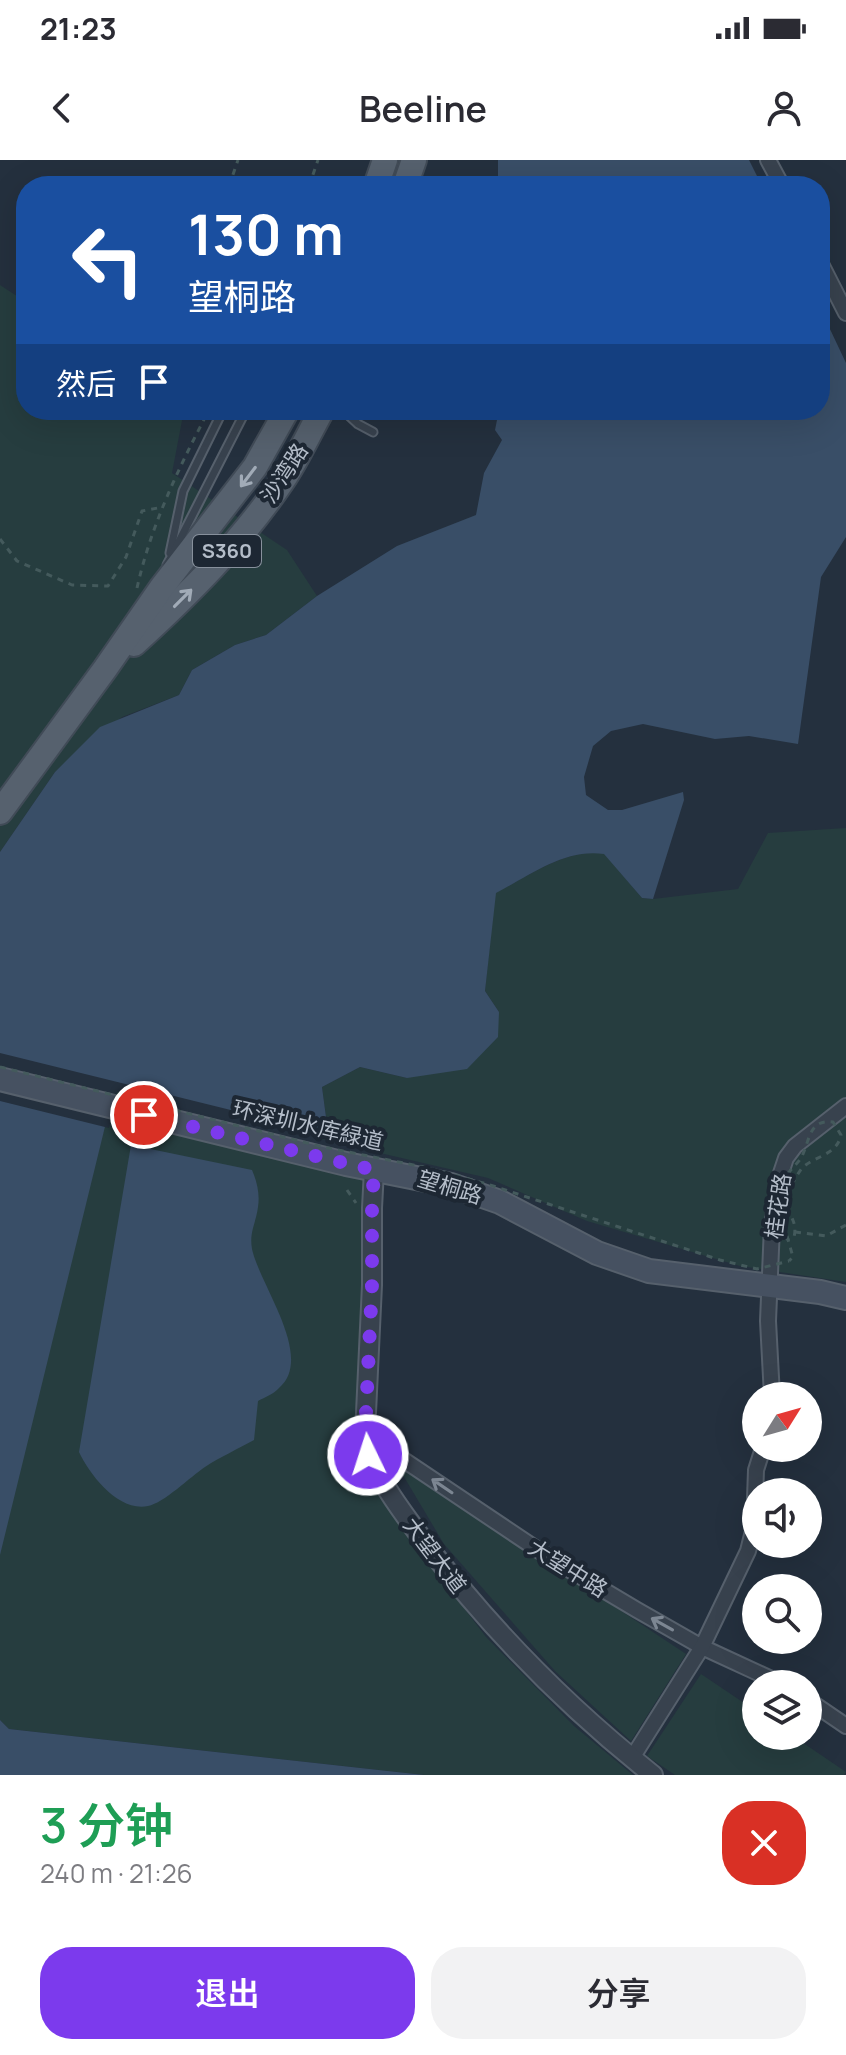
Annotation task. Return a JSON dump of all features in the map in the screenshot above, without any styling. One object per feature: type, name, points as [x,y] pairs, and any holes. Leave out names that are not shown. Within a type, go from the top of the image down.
[{"type":"main road","name":"沙湾路","points":[[0,812],[162,587],[255,467],[281,420]]},
{"type":"main road","name":"沙湾路","points":[[105,669],[165,616],[224,554],[283,480],[316,420]]},
{"type":"main road","points":[[203,535],[224,554]]},
{"type":"main road","name":"望桐路","points":[[0,1079],[346,1164],[451,1185],[500,1202],[597,1253],[649,1271],[771,1285],[846,1298]]},
{"type":"street","points":[[830,277],[842,295],[846,313]]},
{"type":"street","name":"桂花路","points":[[771,1382],[768,1321],[776,1191],[786,1158],[795,1146],[846,1106]]},
{"type":"street","name":"大望大道","points":[[374,1170],[365,1434],[368,1455],[380,1478],[463,1593],[552,1688],[653,1775]]},
{"type":"street","name":"大望中路","points":[[365,1434],[553,1560],[702,1647],[752,1670]]},
{"type":"street","points":[[632,1758],[702,1647],[748,1551],[754,1527],[759,1462]]},
{"type":"street","points":[[822,1710],[846,1726]]},
{"type":"lane","points":[[162,587],[183,491],[218,420]]},
{"type":"lane","points":[[169,557],[190,524],[241,420]]},
{"type":"lane","points":[[354,420],[373,432]]},
{"type":"path","points":[[134,597],[142,565],[180,466],[205,420]]},
{"type":"path","points":[[0,539],[17,561],[72,585],[108,586],[126,557],[142,511],[164,507]]},
{"type":"path","name":"环深圳水库緑道","points":[[0,1067],[323,1147],[429,1168],[757,1269],[789,1261],[793,1257],[787,1239]]},
{"type":"path","points":[[786,1208],[793,1219],[795,1232],[794,1237],[787,1239],[781,1236],[780,1229],[786,1208],[785,1185],[789,1173],[802,1158],[810,1132],[823,1121],[833,1122],[841,1135],[840,1142],[834,1149],[803,1167],[791,1185]]},
{"type":"path","points":[[347,1190],[357,1207]]},
{"type":"path","points":[[795,1232],[826,1236],[846,1225]]},
{"type":"green space","points":[[0,285],[16,295],[16,420],[182,420],[172,473],[287,550],[317,596],[266,635],[235,645],[192,670],[179,695],[122,717],[55,772],[0,852]]},
{"type":"green space","points":[[846,828],[846,1282],[740,1266],[587,1221],[488,1178],[311,1137],[326,1117],[322,1087],[360,1067],[407,1078],[499,1012],[485,991],[495,893],[561,859],[590,853],[604,853],[642,898],[738,889],[768,833]]},
{"type":"green space","points":[[109,1086],[365,1172],[359,1401],[365,1467],[413,1541],[486,1637],[574,1726],[633,1775],[424,1775],[9,1729],[0,1720],[0,1549]]},
{"type":"green space","points":[[394,1460],[686,1654],[631,1741],[555,1671],[444,1544]]},
{"type":"green space","points":[[701,1674],[742,1702],[742,1750],[814,1750],[846,1772],[844,1775],[675,1775],[647,1756]]},
{"type":"water","points":[[498,160],[749,160],[757,176],[498,176]]},
{"type":"water","points":[[830,329],[846,363],[846,537],[821,577],[798,744],[749,736],[715,739],[643,724],[611,731],[593,746],[584,777],[586,795],[608,810],[622,810],[683,792],[684,800],[653,899],[642,898],[604,854],[590,853],[561,859],[496,893],[485,991],[499,1012],[498,1037],[467,1069],[407,1078],[360,1067],[322,1087],[326,1117],[311,1137],[110,1086],[113,1094],[0,1555],[0,852],[55,772],[100,727],[179,695],[192,670],[235,645],[266,635],[317,596],[397,546],[476,515],[484,473],[502,440],[495,430],[497,420],[830,420]]},
{"type":"water","points":[[131,1145],[252,1170],[259,1197],[251,1238],[252,1249],[282,1321],[291,1358],[289,1375],[272,1394],[258,1401],[254,1440],[211,1463],[169,1495],[148,1506],[137,1506],[116,1498],[98,1481],[79,1452]]},
{"type":"water","points":[[0,1720],[9,1729],[424,1775],[0,1775]]},
{"type":"pier","points":[[0,1053],[320,1132],[311,1141],[117,1092],[109,1128],[0,1101]]},
{"type":"route","points":[[144,1115],[374,1170],[365,1434],[368,1455]]}]
